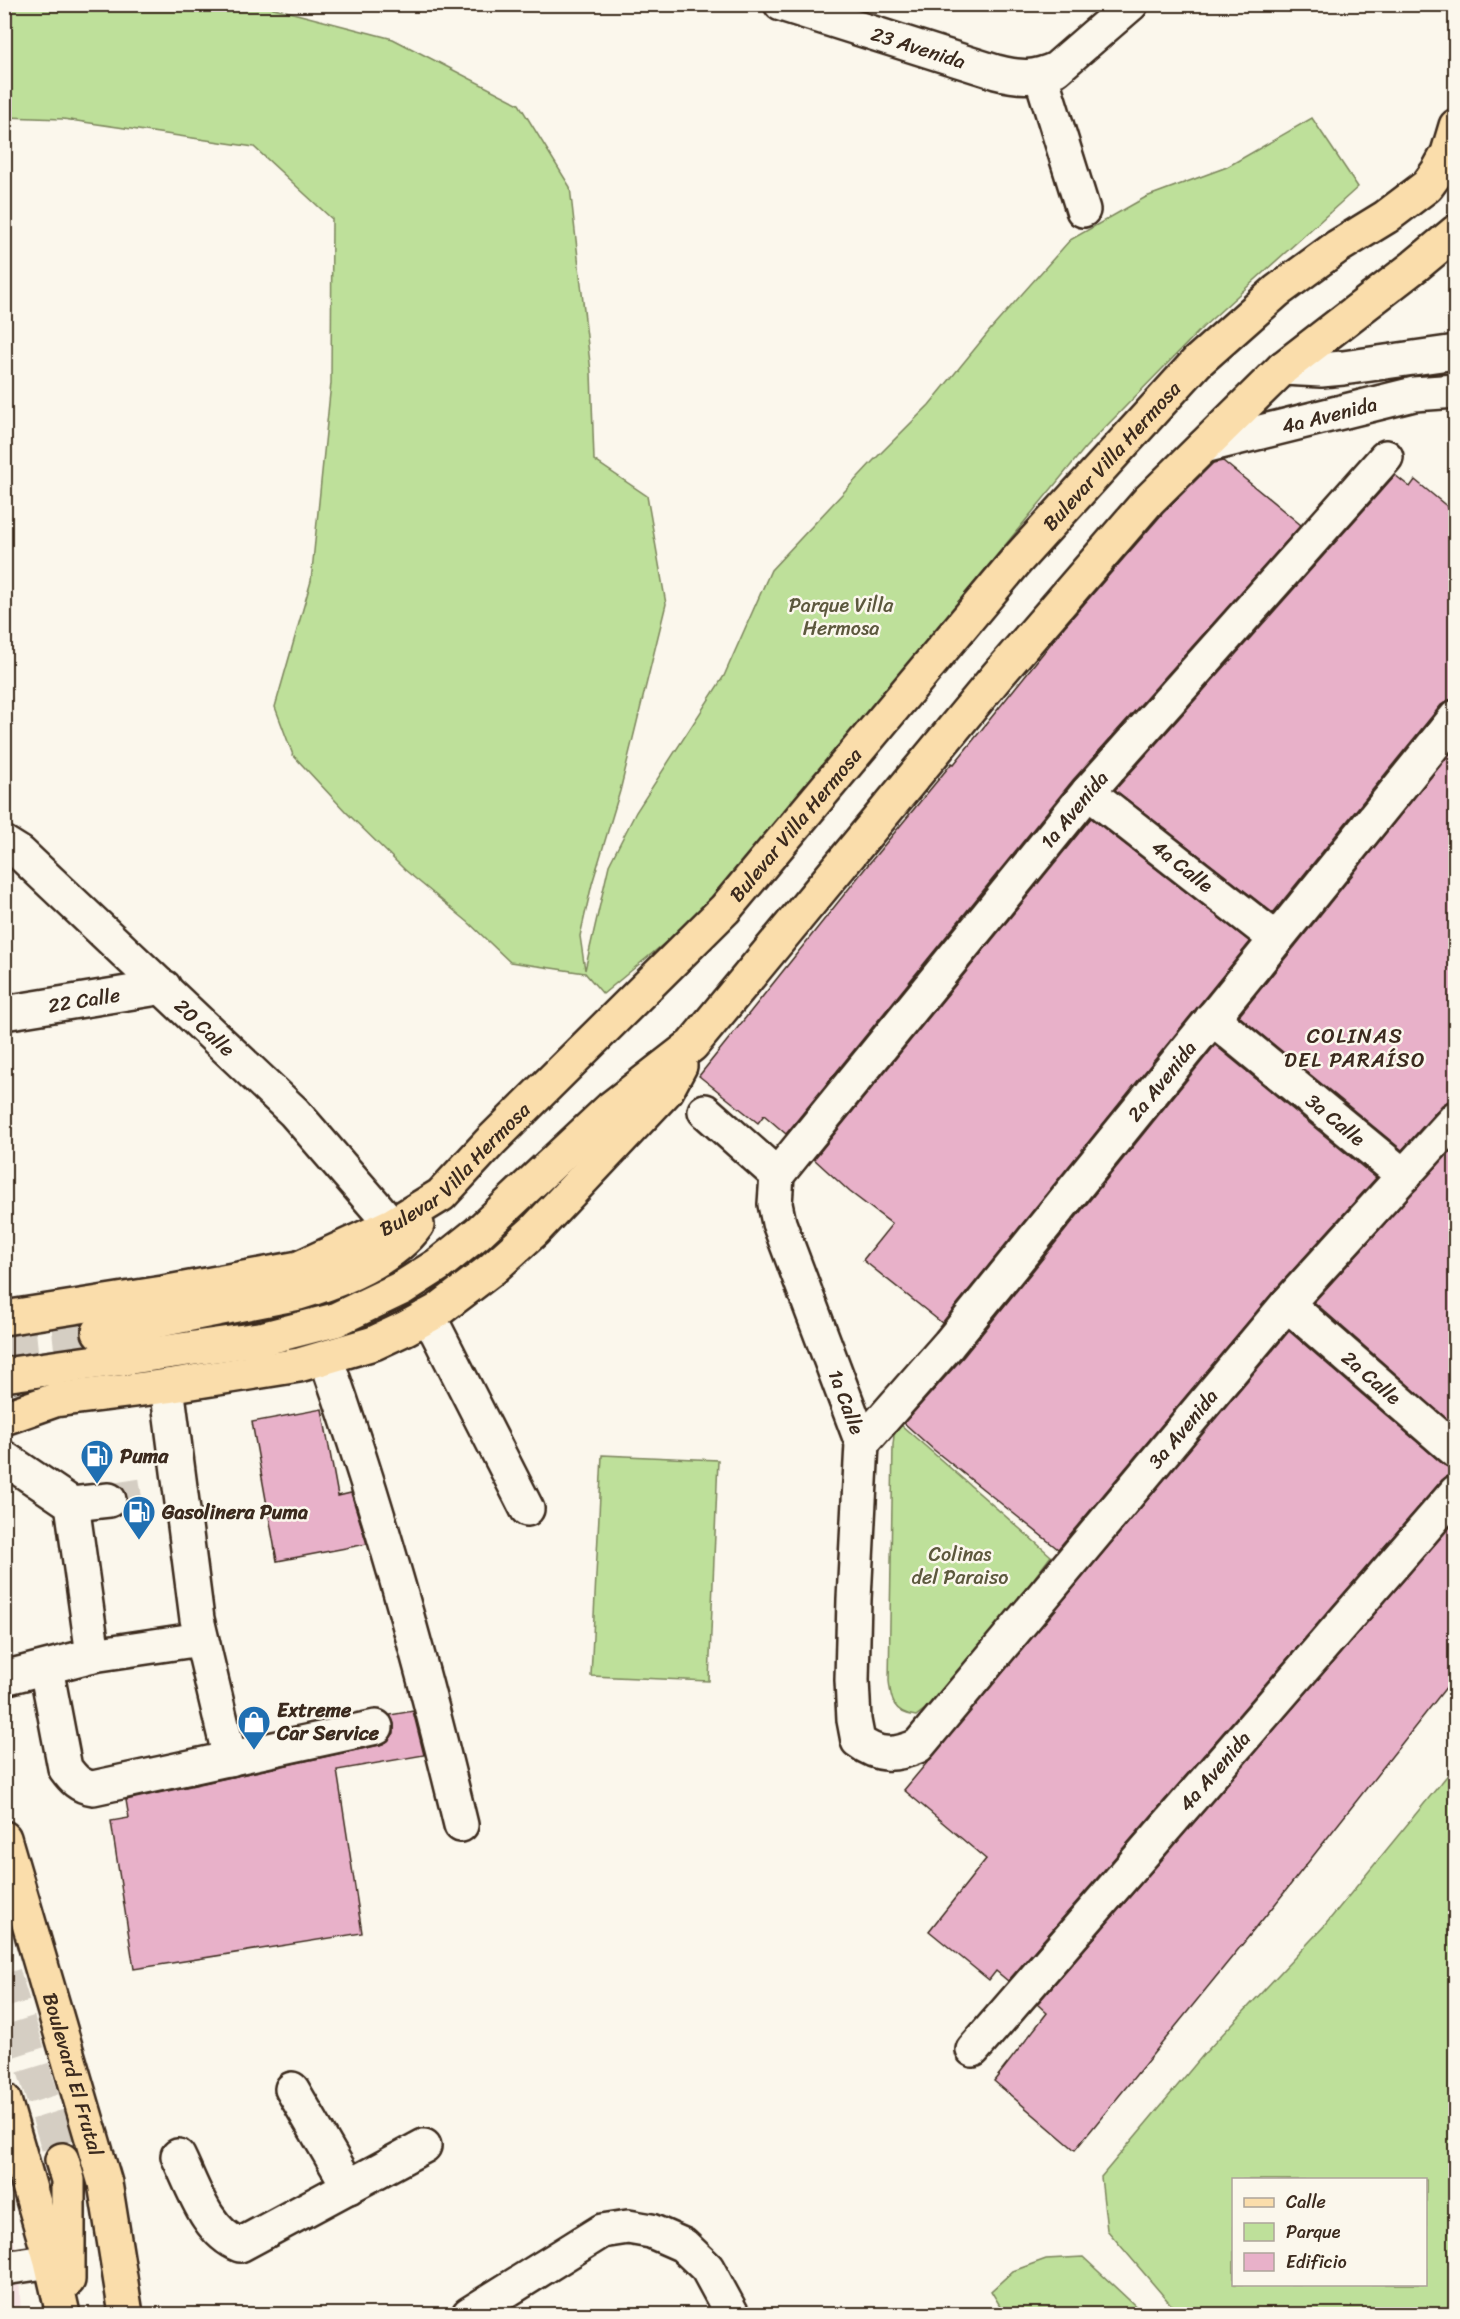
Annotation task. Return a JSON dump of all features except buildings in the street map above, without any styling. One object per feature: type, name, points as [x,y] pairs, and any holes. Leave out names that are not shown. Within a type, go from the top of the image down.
[{"type":"main road","name":"Bulevar Villa Hermosa","points":[[4,1318],[163,1293],[299,1268],[392,1225],[439,1195],[724,909],[1016,561],[1197,362],[1277,291],[1337,247],[1386,217],[1427,186],[1448,153],[1455,126]]},
{"type":"main road","points":[[4,1375],[265,1338],[335,1320],[402,1288],[438,1265],[478,1233],[611,1108],[681,1054],[997,676],[1149,500],[1283,368],[1415,266],[1455,232]]},
{"type":"main road","points":[[4,1418],[55,1400],[167,1386],[299,1365],[374,1343],[426,1317],[492,1269],[534,1231],[667,1090],[681,1054]]},
{"type":"main road","points":[[99,1332],[300,1293],[342,1279],[360,1270],[408,1238],[439,1195]]},
{"type":"main road","name":"Boulevard El Frutal","points":[[4,1838],[105,2183],[126,2314]]},
{"type":"main road","points":[[4,2100],[51,2260],[63,2314]]},
{"type":"main road","points":[[62,2160],[69,2180],[68,2314]]},
{"type":"street","name":"23 Avenida","points":[[781,4],[996,72],[1028,78],[1049,72]]},
{"type":"street","points":[[1083,210],[1049,72],[1131,4]]},
{"type":"street","name":"4a Avenida","points":[[1283,368],[1321,370],[1343,368],[1455,352]]},
{"type":"street","name":"4a Avenida","points":[[1204,446],[1414,394],[1455,392]]},
{"type":"street","name":"1a Avenida","points":[[777,1174],[1088,792],[1386,457]]},
{"type":"street","name":"2a Avenida","points":[[862,1443],[949,1344],[1455,717]]},
{"type":"street","name":"4a Calle","points":[[1088,792],[1276,939]]},
{"type":"street","name":"20 Calle","points":[[4,843],[20,853],[294,1112],[392,1225]]},
{"type":"street","name":"22 Calle","points":[[4,1013],[164,987]]},
{"type":"street","name":"3a Calle","points":[[1212,1018],[1404,1176]]},
{"type":"street","points":[[705,1111],[777,1174]]},
{"type":"street","name":"3a Avenida","points":[[918,1746],[1287,1304],[1455,1118]]},
{"type":"street","name":"1a Calle","points":[[777,1174],[775,1204],[779,1223],[862,1443],[853,1668],[858,1741],[870,1751],[886,1754],[903,1752],[918,1746]]},
{"type":"street","name":"2a Calle","points":[[1287,1304],[1455,1451]]},
{"type":"street","points":[[426,1317],[437,1332],[527,1509]]},
{"type":"street","points":[[326,1358],[379,1519],[441,1740],[461,1825]]},
{"type":"street","points":[[167,1386],[167,1491],[230,1759]]},
{"type":"street","points":[[4,1458],[72,1504],[109,1500]]},
{"type":"street","name":"4a Avenida","points":[[973,2050],[1455,1492]]},
{"type":"street","points":[[72,1504],[93,1655]]},
{"type":"street","points":[[4,1678],[93,1655],[201,1639]]},
{"type":"street","points":[[46,1668],[65,1768],[74,1780],[85,1787],[93,1788],[376,1727]]},
{"type":"street","points":[[292,2089],[349,2187]]},
{"type":"street","points":[[178,2156],[204,2209],[222,2235],[240,2245],[424,2146]]},
{"type":"street","points":[[470,2314],[602,2231],[628,2227],[651,2231],[683,2245],[707,2268],[732,2314]]},
{"type":"street","points":[[4,2268],[51,2260]]},
{"type":"shaded area","points":[[4,2201],[18,2258],[21,2314],[5,2314]]},
{"type":"green space","name":"Parque Villa Hermosa","points":[[5,4],[262,5],[393,39],[519,104],[570,187],[591,372],[594,460],[647,496],[666,604],[620,791],[592,884],[580,936],[585,970],[609,865],[636,812],[724,676],[771,570],[929,405],[991,329],[1070,240],[1146,197],[1227,167],[1312,118],[1358,187],[1203,327],[1085,448],[707,908],[603,994],[585,973],[510,962],[468,922],[405,870],[346,812],[293,755],[275,707],[311,581],[331,383],[332,219],[254,147],[63,119],[5,117]]},
{"type":"green space","name":"Colinas del Paraiso","points":[[901,1425],[1051,1556],[999,1624],[925,1709],[916,1716],[898,1709],[892,1700],[889,1681],[893,1445],[894,1435]]},
{"type":"green space","points":[[602,1455],[718,1460],[709,1681],[591,1676]]},
{"type":"green space","points":[[1455,1766],[1455,2314],[1179,2314],[1107,2230],[1101,2177],[1204,2054],[1325,1925]]},
{"type":"green space","points":[[1083,2257],[1144,2314],[1005,2314],[991,2291],[1013,2271],[1046,2259]]},
{"type":"tunnel","points":[[4,1342],[99,1332]]},
{"type":"tunnel","points":[[109,1500],[156,1493]]},
{"type":"tunnel","points":[[4,1974],[62,2160]]},
{"type":"place","name":"Puma","points":[[97,1485]]},
{"type":"place","name":"Gasolinera Puma","points":[[139,1541]]},
{"type":"place","name":"Extreme Car Service","points":[[254,1751]]},
{"type":"district","name":"COLINAS DEL PARAÍSO","points":[[1355,1048]]}]
